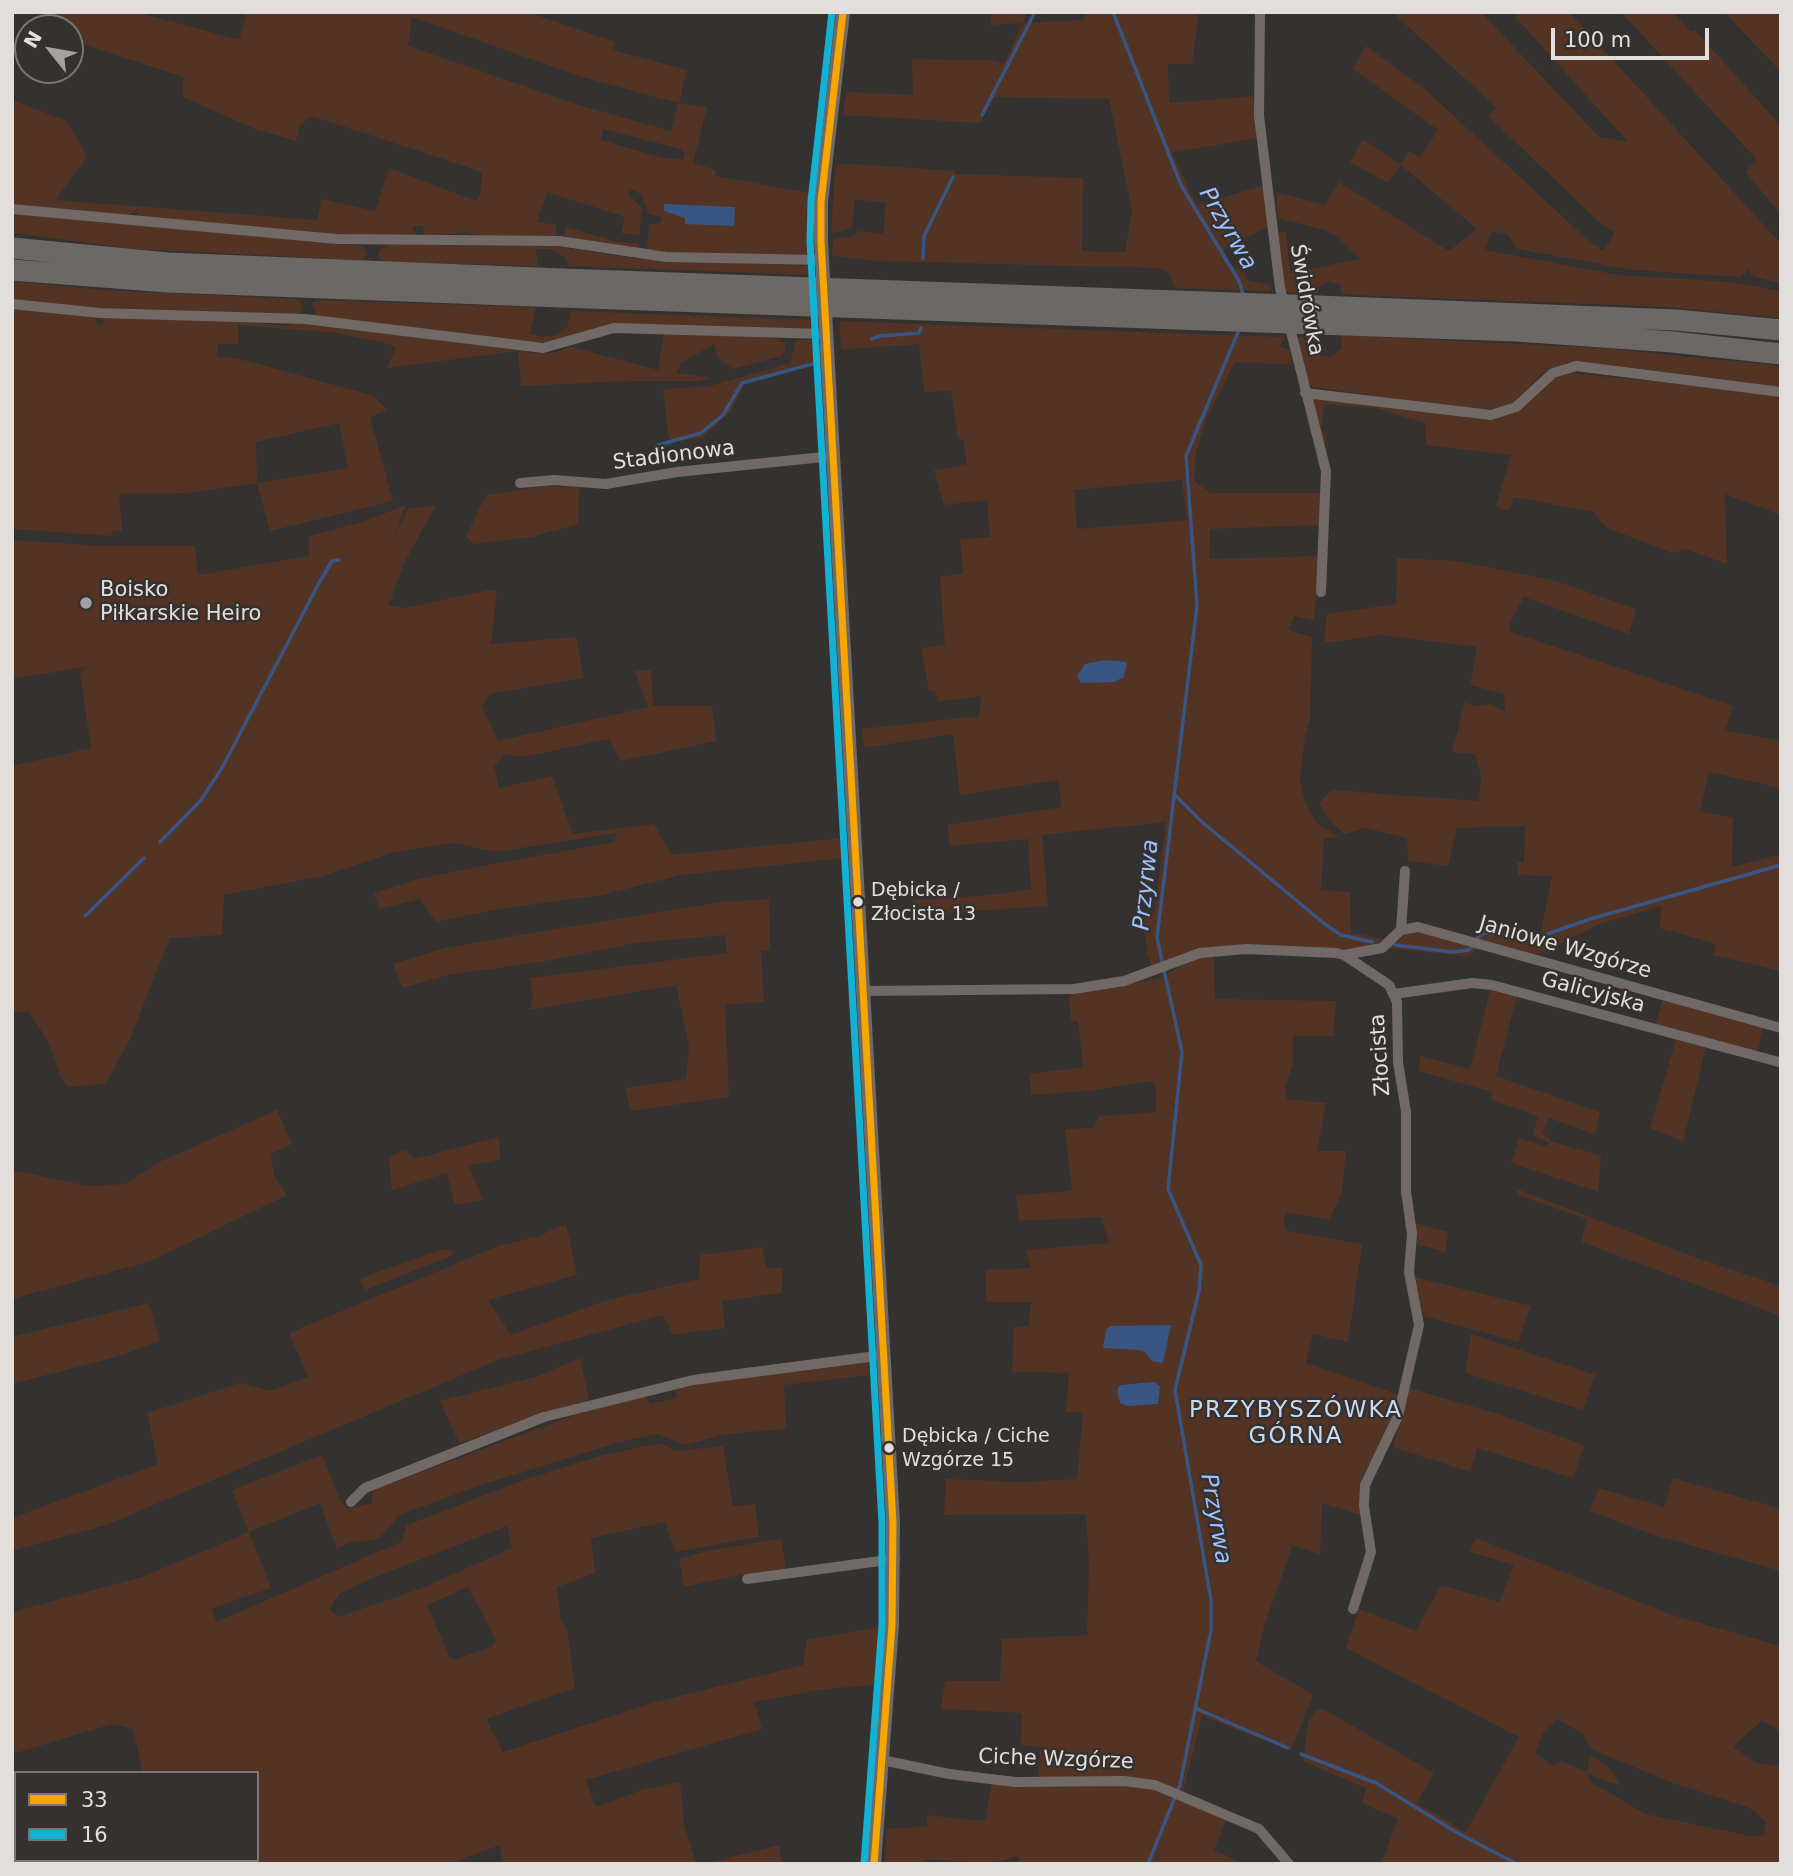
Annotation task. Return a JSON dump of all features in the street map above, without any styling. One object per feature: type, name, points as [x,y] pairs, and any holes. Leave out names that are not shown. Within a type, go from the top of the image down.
[{"type":"highway","points":[[12,248],[168,263],[561,288]]},
{"type":"highway","points":[[12,270],[168,282],[561,288],[1317,315],[1676,320],[1781,330]]},
{"type":"highway","points":[[1317,315],[1685,343],[1781,355]]},
{"type":"street","points":[[843,12],[821,202],[822,260],[895,1559],[874,1864]]},
{"type":"street","name":"Świdrówka","points":[[1260,12],[1259,116],[1280,288],[1326,471],[1321,592]]},
{"type":"street","points":[[12,209],[337,239],[575,242],[632,254],[822,260]]},
{"type":"street","points":[[12,304],[100,313],[305,319],[543,348],[562,345],[595,332],[636,327],[825,334]]},
{"type":"street","points":[[1305,393],[1491,415],[1516,407],[1553,373],[1576,366],[1781,392]]},
{"type":"street","name":"Stadionowa","points":[[520,483],[554,480],[598,485],[677,472],[833,456]]},
{"type":"street","points":[[1344,955],[1382,948],[1401,930],[1405,871]]},
{"type":"street","name":"Janiowe Wzgórze","points":[[1401,930],[1418,928],[1470,940],[1781,1028]]},
{"type":"street","name":"Złocista","points":[[863,991],[933,988],[1006,992],[1062,990],[1124,982],[1215,950],[1322,951],[1344,955],[1380,978],[1394,994],[1398,1062],[1406,1112],[1406,1191],[1412,1234],[1409,1272],[1419,1325],[1398,1416],[1365,1485],[1364,1506],[1371,1552],[1353,1609]]},
{"type":"street","name":"Galicyjska","points":[[1394,994],[1472,983],[1492,985],[1779,1062]]},
{"type":"street","points":[[351,1503],[365,1488],[544,1417],[693,1380],[884,1355]]},
{"type":"street","points":[[747,1579],[895,1559]]},
{"type":"street","name":"Ciche Wzgórze","points":[[882,1760],[993,1780],[1142,1783],[1184,1797],[1259,1829],[1289,1864]]},
{"type":"shaded area","points":[[137,12],[239,40],[247,12],[528,12],[615,42],[613,50],[687,70],[679,103],[707,107],[693,163],[716,170],[715,176],[810,193],[813,169],[818,171],[815,250],[811,255],[777,254],[772,257],[655,253],[647,249],[649,225],[661,222],[661,217],[649,214],[640,193],[629,189],[630,196],[642,208],[639,235],[621,233],[625,217],[547,192],[537,222],[556,225],[556,236],[488,237],[466,232],[430,237],[424,234],[423,225],[412,227],[417,236],[378,237],[138,217],[137,209],[128,215],[12,204],[12,100],[67,121],[87,157],[55,200],[317,220],[322,199],[375,211],[389,168],[476,201],[480,196],[482,172],[312,116],[300,125],[296,141],[255,129],[183,97],[183,77],[84,45],[84,14],[47,14]],"holes":[[[412,17],[582,77],[678,103],[671,131],[582,106],[408,46]],[[603,129],[681,149],[685,153],[683,160],[663,158],[601,140]]]},
{"type":"shaded area","points":[[992,12],[1028,12],[1023,23],[1082,20],[1088,12],[1199,12],[1192,64],[1168,64],[1169,103],[1253,96],[1258,138],[1171,153],[1197,205],[1266,185],[1271,225],[1223,250],[1232,266],[1245,273],[1247,280],[1268,285],[1271,291],[1175,288],[1170,274],[1159,268],[877,261],[832,256],[833,239],[851,237],[858,231],[883,234],[886,203],[855,199],[852,226],[845,231],[831,233],[835,169],[838,163],[956,171],[955,174],[1083,178],[1082,251],[1125,252],[1132,210],[1109,99],[994,97],[980,123],[843,115],[846,92],[913,95],[912,59],[991,60],[1004,64],[1022,23],[990,25]]},
{"type":"shaded area","points":[[1392,12],[1481,12],[1599,137],[1628,142],[1511,12],[1569,12],[1781,244],[1781,283],[1754,277],[1748,270],[1741,277],[1634,270],[1533,252],[1516,248],[1507,234],[1491,231],[1485,250],[1618,275],[1731,282],[1781,291],[1781,318],[1668,307],[1354,295],[1341,293],[1341,285],[1328,281],[1318,288],[1318,293],[1285,292],[1278,232],[1286,232],[1290,273],[1360,259],[1337,236],[1278,218],[1276,192],[1325,205],[1339,182],[1449,251],[1477,229],[1401,165],[1388,183],[1350,162],[1363,139],[1400,164],[1409,151],[1420,157],[1438,130],[1353,69],[1366,46],[1427,91],[1590,242],[1603,251],[1615,233],[1597,220],[1489,117],[1496,107]]},
{"type":"shaded area","points":[[1621,12],[1672,12],[1691,32],[1695,30],[1781,126],[1781,214],[1745,172],[1757,160]]},
{"type":"shaded area","points":[[1724,12],[1781,12],[1781,72]]},
{"type":"shaded area","points":[[12,214],[363,246],[367,256],[360,260],[135,249],[12,233]]},
{"type":"shaded area","points":[[565,227],[618,242],[638,243],[640,247],[637,251],[565,237]]},
{"type":"shaded area","points":[[391,244],[548,245],[638,259],[808,266],[815,271],[815,275],[568,266],[566,258],[551,249],[536,249],[538,266],[382,262],[378,255],[380,249]]},
{"type":"shaded area","points":[[12,281],[103,290],[294,299],[300,300],[302,311],[296,315],[70,306],[12,299]]},
{"type":"shaded area","points":[[316,300],[533,307],[536,309],[530,334],[544,337],[556,335],[567,327],[571,311],[819,320],[811,329],[611,326],[549,342],[532,343],[316,316],[312,304]]},
{"type":"shaded area","points":[[12,310],[94,317],[98,325],[103,325],[104,318],[239,321],[285,326],[294,323],[518,351],[387,368],[396,348],[389,344],[338,333],[238,325],[238,344],[218,344],[217,356],[248,361],[374,396],[387,410],[370,417],[393,501],[270,531],[257,483],[189,493],[119,494],[122,531],[113,531],[111,536],[12,529]],"holes":[[[339,423],[348,468],[257,483],[256,442]]]},
{"type":"shaded area","points":[[839,321],[1284,337],[1280,347],[1289,350],[1292,365],[1235,362],[1207,417],[1196,453],[1194,481],[1211,493],[1322,493],[1321,525],[1210,529],[1209,559],[1319,556],[1314,621],[1295,616],[1288,630],[1312,637],[1310,720],[1305,736],[1300,781],[1305,802],[1316,822],[1339,837],[1324,839],[1321,890],[1350,892],[1351,933],[1384,939],[1372,947],[1344,950],[1212,947],[1191,951],[1153,968],[1148,956],[1142,917],[1154,914],[1166,822],[1042,835],[1048,906],[917,915],[914,900],[982,896],[1031,889],[1028,839],[950,846],[947,825],[1062,807],[1058,780],[960,795],[953,734],[864,748],[862,729],[979,716],[981,696],[938,702],[936,692],[929,691],[921,648],[945,645],[940,577],[963,573],[960,539],[990,537],[987,500],[944,505],[934,470],[967,464],[963,440],[958,438],[951,391],[924,392],[919,344],[841,350]],"holes":[[[1182,480],[1187,520],[1077,529],[1074,490]]]},
{"type":"shaded area","points":[[664,333],[773,337],[785,343],[781,356],[733,369],[717,357],[714,344],[681,363],[677,373],[710,378],[700,381],[521,386],[518,351],[553,353],[572,347],[658,370]]},
{"type":"shaded area","points":[[1341,335],[1601,348],[1781,366],[1781,388],[1569,362],[1545,371],[1514,402],[1479,410],[1313,387],[1309,383],[1295,337],[1303,337],[1313,354],[1329,357],[1342,349]]},
{"type":"shaded area","points":[[796,340],[816,340],[820,346],[822,368],[818,365],[746,382],[731,411],[702,438],[669,442],[663,389],[710,386],[790,363]]},
{"type":"shaded area","points":[[1571,373],[1766,393],[1781,399],[1781,515],[1725,494],[1727,564],[1686,549],[1672,553],[1605,527],[1594,512],[1514,497],[1509,511],[1496,506],[1511,455],[1426,445],[1425,423],[1375,408],[1324,404],[1322,428],[1328,445],[1323,442],[1313,404],[1315,399],[1491,420],[1515,413],[1556,377]]},
{"type":"shaded area","points":[[545,486],[579,487],[578,524],[532,537],[474,544],[466,536],[486,495]]},
{"type":"shaded area","points":[[406,505],[394,537],[408,509],[436,505],[404,563],[389,605],[404,608],[490,590],[497,591],[491,644],[576,637],[584,678],[490,694],[482,706],[498,741],[648,707],[635,671],[651,670],[653,706],[712,706],[716,741],[621,761],[609,739],[524,757],[505,754],[494,767],[499,788],[552,776],[573,834],[654,824],[671,855],[843,838],[844,858],[681,875],[603,895],[499,909],[436,922],[419,899],[379,909],[374,893],[418,879],[615,842],[616,833],[496,852],[453,843],[394,852],[323,876],[224,895],[222,935],[170,938],[130,1039],[106,1084],[68,1087],[61,1078],[48,1041],[29,1012],[14,1013],[12,766],[91,748],[80,673],[86,667],[12,679],[12,540],[102,546],[195,546],[198,575],[309,556],[309,536],[362,522]]},
{"type":"shaded area","points":[[1397,558],[1457,561],[1553,580],[1636,609],[1629,634],[1524,597],[1509,624],[1510,632],[1733,706],[1725,730],[1781,741],[1781,788],[1709,772],[1700,811],[1733,818],[1732,867],[1781,854],[1781,971],[1713,955],[1716,944],[1660,928],[1661,906],[1599,924],[1545,952],[1534,954],[1473,937],[1480,930],[1498,928],[1541,932],[1552,876],[1518,875],[1517,862],[1524,862],[1525,826],[1457,828],[1448,866],[1408,861],[1407,838],[1365,828],[1345,834],[1329,820],[1319,803],[1332,790],[1479,801],[1481,776],[1475,754],[1452,752],[1465,702],[1473,706],[1491,704],[1505,712],[1504,694],[1470,685],[1477,647],[1382,635],[1324,643],[1327,614],[1396,604]]},
{"type":"shaded area","points":[[769,899],[770,950],[761,951],[764,1002],[725,1005],[729,1097],[631,1111],[625,1088],[686,1079],[689,1047],[676,985],[530,1010],[533,997],[529,978],[727,953],[725,935],[635,943],[541,962],[447,975],[403,988],[393,964],[445,948],[536,932],[721,902]]},
{"type":"shaded area","points":[[1410,932],[1427,933],[1479,947],[1469,957],[1388,948]]},
{"type":"shaded area","points":[[1214,955],[1215,999],[1336,1001],[1333,1036],[1293,1036],[1293,1063],[1285,1087],[1287,1099],[1326,1103],[1317,1151],[1346,1151],[1342,1191],[1330,1219],[1287,1213],[1283,1220],[1287,1231],[1362,1244],[1348,1342],[1313,1334],[1306,1363],[1400,1395],[1385,1435],[1361,1478],[1360,1515],[1322,1503],[1320,1555],[1293,1545],[1265,1623],[1256,1661],[1313,1695],[1291,1751],[1202,1716],[1183,1793],[1158,1783],[1038,1779],[1041,1747],[1021,1745],[1022,1713],[941,1709],[945,1681],[1000,1681],[1002,1639],[1087,1635],[1089,1563],[1086,1514],[944,1515],[946,1479],[1021,1482],[1077,1479],[1083,1413],[1066,1412],[1069,1373],[1012,1372],[1014,1327],[1029,1326],[1031,1302],[986,1302],[986,1270],[1031,1268],[1026,1250],[1109,1243],[1101,1217],[1019,1221],[1016,1195],[1072,1191],[1065,1129],[1094,1128],[1099,1116],[1156,1112],[1156,1089],[1152,1081],[1088,1091],[1031,1095],[1030,1074],[1083,1067],[1078,1021],[1071,1022],[1069,995],[1157,979],[1197,958]]},
{"type":"shaded area","points":[[1491,988],[1517,996],[1496,1076],[1600,1112],[1595,1134],[1549,1118],[1542,1132],[1551,1141],[1601,1156],[1598,1192],[1511,1163],[1519,1138],[1547,1147],[1548,1142],[1533,1135],[1538,1116],[1491,1100],[1492,1092],[1419,1071],[1420,1056],[1470,1069]]},
{"type":"shaded area","points":[[1663,999],[1763,1027],[1757,1054],[1655,1026]]},
{"type":"shaded area","points":[[1676,1039],[1706,1047],[1683,1141],[1650,1128]]},
{"type":"shaded area","points":[[277,1110],[292,1144],[271,1154],[274,1175],[287,1195],[151,1261],[12,1299],[12,1170],[88,1186],[125,1184],[157,1163]]},
{"type":"shaded area","points":[[499,1137],[500,1159],[469,1166],[483,1200],[455,1205],[447,1173],[392,1190],[389,1157],[406,1150],[414,1159]]},
{"type":"shaded area","points":[[1517,1189],[1700,1259],[1781,1286],[1781,1316],[1581,1242],[1587,1219],[1517,1195]]},
{"type":"shaded area","points":[[1415,1223],[1448,1232],[1445,1252],[1417,1244]]},
{"type":"shaded area","points":[[566,1224],[577,1275],[488,1300],[511,1335],[607,1300],[699,1279],[700,1255],[762,1247],[767,1268],[783,1268],[782,1293],[722,1301],[725,1328],[673,1335],[663,1315],[498,1360],[106,1525],[12,1551],[12,1518],[158,1464],[147,1413],[240,1383],[270,1391],[308,1377],[289,1333],[501,1245],[536,1237]]},
{"type":"shaded area","points":[[443,1249],[455,1252],[447,1258],[365,1290],[361,1284],[361,1278]]},
{"type":"shaded area","points":[[1414,1277],[1531,1306],[1518,1342],[1424,1316]]},
{"type":"shaded area","points":[[149,1303],[160,1341],[116,1357],[12,1384],[12,1337]]},
{"type":"shaded area","points":[[1471,1334],[1595,1375],[1583,1410],[1465,1373]]},
{"type":"shaded area","points":[[580,1358],[589,1400],[459,1443],[440,1401],[535,1377]]},
{"type":"shaded area","points":[[868,1361],[869,1375],[784,1385],[786,1429],[726,1434],[685,1445],[658,1434],[620,1442],[484,1484],[399,1515],[379,1539],[348,1543],[337,1549],[320,1503],[249,1532],[232,1490],[322,1455],[338,1496],[347,1509],[372,1503],[373,1490],[591,1409],[645,1394],[650,1404],[677,1398],[675,1389],[679,1385]]},
{"type":"shaded area","points":[[1409,1388],[1498,1414],[1584,1445],[1573,1478],[1477,1448],[1470,1472],[1393,1447]]},
{"type":"shaded area","points":[[661,1444],[675,1451],[723,1446],[733,1506],[755,1504],[759,1537],[675,1552],[665,1522],[591,1538],[595,1573],[557,1587],[561,1621],[567,1630],[575,1688],[486,1719],[503,1752],[652,1703],[803,1665],[807,1640],[878,1627],[875,1685],[825,1689],[754,1702],[762,1729],[586,1780],[596,1807],[645,1789],[680,1782],[684,1825],[697,1864],[503,1864],[500,1845],[449,1864],[125,1864],[259,1862],[259,1771],[143,1771],[133,1729],[112,1724],[12,1754],[12,1612],[142,1577],[249,1532],[271,1588],[212,1608],[216,1622],[401,1542],[407,1525],[524,1480],[596,1457]],"holes":[[[507,1526],[512,1548],[425,1587],[338,1617],[330,1609],[339,1594],[365,1581]],[[468,1587],[496,1640],[493,1646],[454,1660],[450,1658],[427,1605]]]},
{"type":"shaded area","points":[[1673,1478],[1781,1509],[1781,1571],[1654,1535],[1590,1511],[1599,1488],[1664,1507]]},
{"type":"shaded area","points":[[1476,1538],[1675,1616],[1781,1646],[1781,1732],[1762,1720],[1733,1747],[1755,1762],[1781,1766],[1781,1864],[1381,1864],[1398,1819],[1362,1803],[1366,1788],[1303,1761],[1308,1722],[1317,1709],[1325,1710],[1434,1773],[1417,1803],[1466,1832],[1519,1737],[1346,1648],[1359,1609],[1416,1631],[1441,1585],[1499,1602],[1514,1565],[1470,1552]],"holes":[[[1557,1719],[1582,1733],[1593,1750],[1673,1783],[1750,1808],[1766,1822],[1764,1835],[1751,1836],[1645,1814],[1589,1781],[1588,1773],[1621,1785],[1611,1769],[1590,1755],[1587,1772],[1561,1761],[1553,1766],[1535,1753],[1544,1731]]]},
{"type":"shaded area","points":[[781,1539],[786,1569],[744,1574],[684,1587],[679,1559],[707,1551]]},
{"type":"shaded area","points":[[992,1782],[1027,1787],[1147,1787],[1226,1820],[1214,1850],[1240,1862],[1018,1864],[1018,1856],[990,1864],[927,1859],[915,1864],[884,1864],[887,1829],[927,1826],[927,1815],[985,1821]]},
{"type":"shaded area","points":[[780,1845],[781,1864],[703,1864]]},
{"type":"water","points":[[664,204],[735,207],[734,226],[685,224],[685,218],[664,211]]},
{"type":"water","points":[[1103,660],[1127,662],[1124,677],[1114,682],[1081,683],[1077,676],[1085,664]]},
{"type":"water","points":[[1171,1325],[1163,1363],[1152,1361],[1145,1352],[1139,1350],[1103,1348],[1106,1330],[1110,1326]]},
{"type":"water","points":[[1154,1382],[1160,1386],[1158,1404],[1128,1406],[1120,1403],[1117,1390],[1120,1385]]},
{"type":"waterway","points":[[982,115],[1035,12]]},
{"type":"waterway","name":"Przyrwa","points":[[1113,12],[1181,185],[1239,281],[1244,297]]},
{"type":"waterway","points":[[923,258],[924,236],[953,177]]},
{"type":"waterway","points":[[872,339],[919,333],[921,328]]},
{"type":"waterway","name":"Przyrwa","points":[[1148,1864],[1180,1785],[1211,1630],[1211,1600],[1175,1390],[1199,1291],[1201,1265],[1168,1189],[1182,1052],[1157,938],[1197,605],[1186,456],[1239,330]]},
{"type":"waterway","points":[[658,445],[701,433],[723,415],[742,383],[816,363]]},
{"type":"waterway","points":[[160,842],[201,800],[222,768],[319,583],[332,561],[339,560]]},
{"type":"waterway","points":[[1175,795],[1202,822],[1326,925],[1341,935],[1372,942]]},
{"type":"waterway","points":[[85,916],[144,858]]},
{"type":"waterway","points":[[1478,937],[1484,933],[1536,938],[1590,919],[1781,865]]},
{"type":"waterway","points":[[1395,945],[1453,952],[1469,950],[1473,945]]},
{"type":"waterway","points":[[1197,1709],[1288,1748]]},
{"type":"waterway","points":[[1301,1754],[1376,1783],[1456,1832],[1517,1864]]},
{"type":"transit line","name":"16","points":[[832,12],[811,201],[810,241],[882,1523],[882,1625],[864,1863]]},
{"type":"transit line","name":"33","points":[[843,12],[821,202],[821,241],[893,1523],[892,1625],[874,1864]]},
{"type":"place","name":"Boisko Piłkarskie Heiro","points":[[86,603]]},
{"type":"place","name":"Dębicka / Złocista 13","points":[[858,902]]},
{"type":"place","name":"Dębicka / Ciche Wzgórze 15","points":[[889,1448]]},
{"type":"district","name":"PRZYBYSZÓWKA GÓRNA","points":[[1296,1424]]}]
